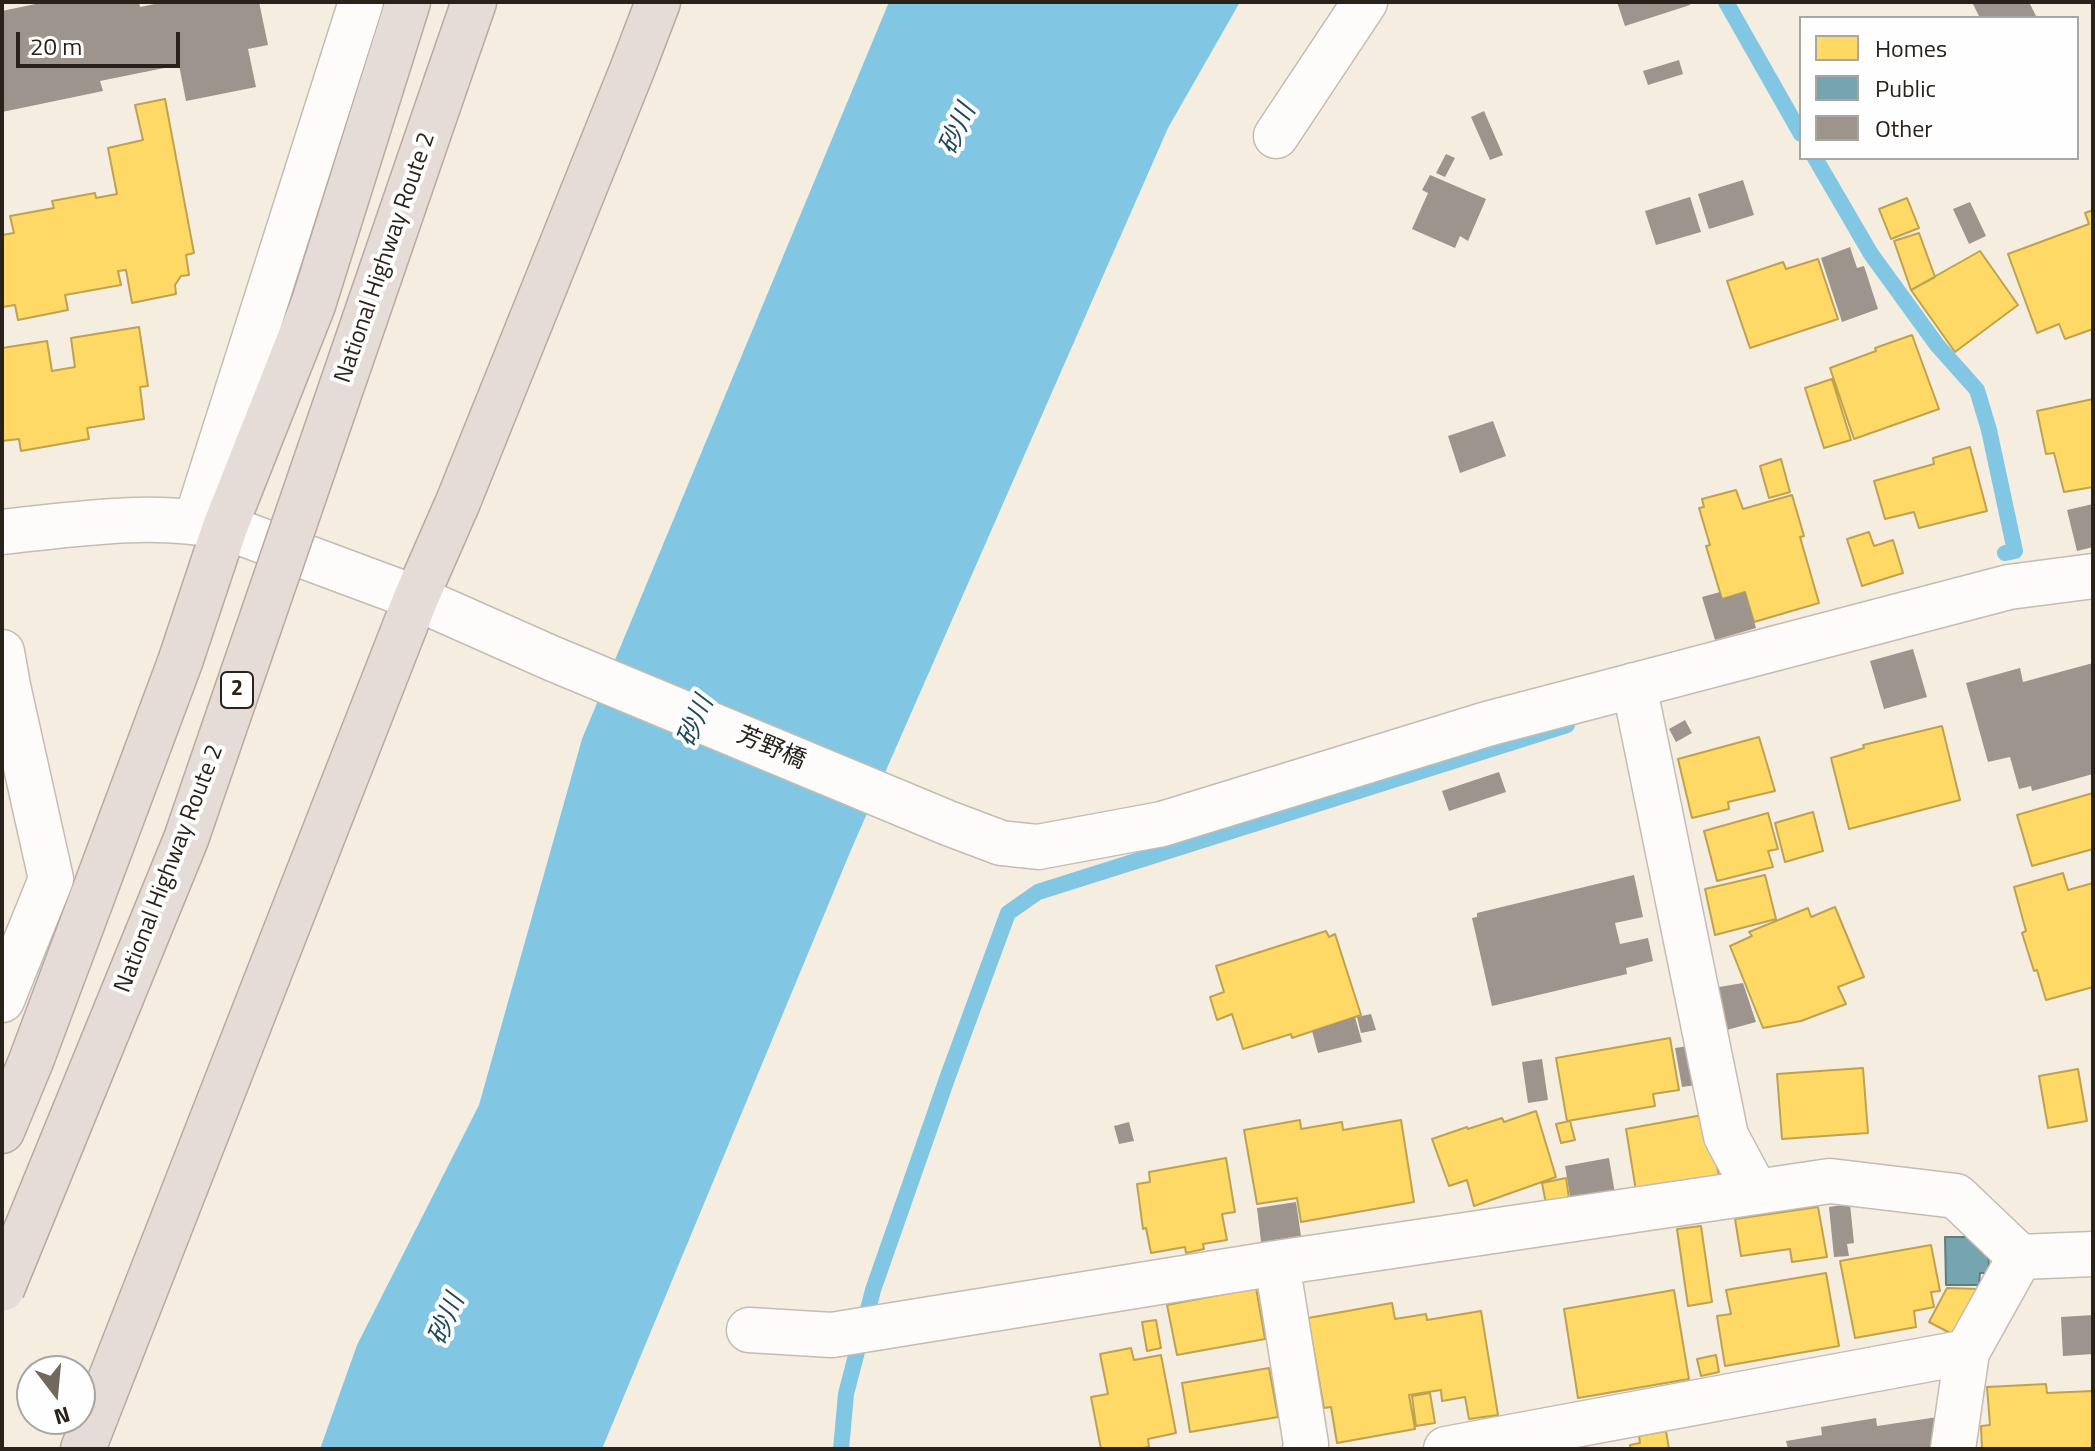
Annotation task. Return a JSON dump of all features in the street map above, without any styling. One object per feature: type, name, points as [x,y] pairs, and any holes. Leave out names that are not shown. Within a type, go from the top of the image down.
[{"type":"highway","points":[[2,1131],[180,662],[211,524],[313,305],[408,2]]},
{"type":"highway","name":"National Highway Route 2","points":[[447,80],[467,2]]},
{"type":"highway","name":"National Highway Route 2","points":[[2,1289],[186,839],[474,2]]},
{"type":"highway","points":[[83,1449],[416,598],[458,502],[658,2]]},
{"type":"street","points":[[211,524],[361,2]]},
{"type":"street","points":[[1276,136],[1365,2]]},
{"type":"street","name":"芳野橋","points":[[2,532],[120,519],[211,524],[416,598],[551,658],[948,823],[1001,843],[1038,847],[1162,824],[1487,724],[2009,587],[2093,576]]},
{"type":"street","points":[[2,652],[51,879],[2,1000]]},
{"type":"street","points":[[1634,685],[1726,1136],[1756,1192]]},
{"type":"street","points":[[749,1330],[832,1335],[1277,1263],[1830,1181],[1956,1196],[2020,1257],[2093,1254]]},
{"type":"street","points":[[1953,1449],[1967,1352],[2020,1257]]},
{"type":"street","points":[[1277,1263],[1307,1447]]},
{"type":"street","points":[[1446,1449],[1967,1352]]},
{"type":"water","name":"砂川","points":[[889,2],[1240,2],[1168,128],[851,850],[602,1449],[320,1449],[357,1345],[479,1105],[582,739]]},
{"type":"building: Homes","points":[[165,99],[194,253],[186,255],[189,275],[181,276],[175,285],[176,294],[132,303],[126,270],[118,271],[121,285],[65,295],[68,310],[18,320],[15,305],[2,307],[2,235],[14,233],[10,216],[54,208],[52,201],[95,193],[96,198],[117,194],[108,148],[143,140],[135,105]]},
{"type":"building: Homes","points":[[1907,198],[1919,228],[1891,239],[1879,209]]},
{"type":"building: Homes","points":[[2093,210],[2093,329],[2065,339],[2059,324],[2037,333],[2008,254],[2089,224],[2085,213]]},
{"type":"building: Homes","points":[[1919,233],[1935,277],[1911,290],[1894,241]]},
{"type":"building: Homes","points":[[1980,251],[2018,305],[1955,352],[1911,290]]},
{"type":"building: Homes","points":[[1818,259],[1838,319],[1750,348],[1727,281],[1783,262],[1786,269]]},
{"type":"building: Homes","points":[[139,327],[148,386],[140,387],[144,419],[87,428],[89,439],[21,451],[19,439],[2,441],[2,348],[47,341],[52,371],[75,367],[71,338]]},
{"type":"building: Homes","points":[[1912,335],[1939,409],[1854,439],[1830,368]]},
{"type":"building: Homes","points":[[1832,379],[1851,440],[1824,448],[1805,388]]},
{"type":"building: Homes","points":[[2093,399],[2093,487],[2064,492],[2054,453],[2046,454],[2037,411]]},
{"type":"building: Homes","points":[[1970,447],[1987,511],[1919,528],[1914,512],[1885,519],[1874,481],[1934,464],[1933,458]]},
{"type":"building: Homes","points":[[1781,459],[1790,492],[1769,498],[1760,466]]},
{"type":"building: Homes","points":[[1736,490],[1743,509],[1792,495],[1804,536],[1800,537],[1819,603],[1754,622],[1745,592],[1722,599],[1706,546],[1710,545],[1699,508],[1704,507],[1702,499]]},
{"type":"building: Homes","points":[[1869,532],[1874,546],[1893,540],[1903,573],[1862,586],[1847,539]]},
{"type":"building: Homes","points":[[1942,726],[1960,800],[1849,829],[1831,758],[1864,748],[1863,745]]},
{"type":"building: Homes","points":[[1759,737],[1775,791],[1728,802],[1729,809],[1692,818],[1678,759]]},
{"type":"building: Homes","points":[[2093,793],[2093,849],[2032,866],[2017,815]]},
{"type":"building: Homes","points":[[1813,812],[1823,851],[1785,862],[1775,823]]},
{"type":"building: Homes","points":[[1768,813],[1778,849],[1768,851],[1773,867],[1717,881],[1704,831]]},
{"type":"building: Homes","points":[[2063,873],[2068,890],[2093,883],[2093,987],[2046,1000],[2022,933],[2026,931],[2014,887]]},
{"type":"building: Homes","points":[[1765,875],[1776,919],[1715,935],[1705,889]]},
{"type":"building: Homes","points":[[1835,907],[1864,977],[1838,987],[1846,1004],[1801,1021],[1763,1028],[1730,946],[1752,936],[1749,932],[1808,908],[1811,917]]},
{"type":"building: Homes","points":[[1326,931],[1329,937],[1335,934],[1361,1015],[1292,1038],[1291,1034],[1243,1049],[1232,1014],[1217,1020],[1210,997],[1224,992],[1216,966]]},
{"type":"building: Homes","points":[[1670,1038],[1679,1090],[1653,1094],[1655,1106],[1567,1121],[1556,1058]]},
{"type":"building: Homes","points":[[1863,1068],[1868,1133],[1782,1139],[1777,1074]]},
{"type":"building: Homes","points":[[2078,1069],[2087,1121],[2048,1128],[2039,1076]]},
{"type":"building: Homes","points":[[1536,1111],[1556,1177],[1474,1206],[1467,1180],[1449,1186],[1432,1139],[1467,1127],[1502,1118],[1504,1122]]},
{"type":"building: Homes","points":[[1708,1114],[1719,1177],[1636,1191],[1626,1129]]},
{"type":"building: Homes","points":[[1300,1120],[1301,1129],[1342,1122],[1343,1130],[1401,1120],[1414,1202],[1301,1222],[1297,1198],[1257,1204],[1244,1130]]},
{"type":"building: Homes","points":[[1570,1121],[1575,1140],[1561,1143],[1556,1124]]},
{"type":"building: Homes","points":[[1226,1158],[1235,1212],[1222,1214],[1227,1240],[1203,1244],[1204,1249],[1186,1253],[1185,1247],[1151,1253],[1146,1228],[1143,1229],[1137,1184],[1150,1182],[1149,1172]]},
{"type":"building: Homes","points":[[1566,1178],[1570,1205],[1547,1209],[1542,1183]]},
{"type":"building: Homes","points":[[1818,1207],[1827,1257],[1792,1262],[1790,1249],[1741,1256],[1735,1219]]},
{"type":"building: Homes","points":[[1701,1226],[1712,1302],[1688,1306],[1677,1229]]},
{"type":"building: Homes","points":[[1931,1245],[1940,1291],[1931,1292],[1934,1307],[1914,1311],[1916,1327],[1855,1338],[1840,1261]]},
{"type":"building: Homes","points":[[1826,1273],[1839,1346],[1725,1366],[1717,1316],[1731,1314],[1726,1290]]},
{"type":"building: Homes","points":[[1256,1288],[1265,1339],[1177,1355],[1167,1305]]},
{"type":"building: Homes","points":[[1947,1288],[1979,1289],[1954,1335],[1929,1322]]},
{"type":"building: Homes","points":[[1674,1290],[1689,1379],[1578,1398],[1564,1309]]},
{"type":"building: Homes","points":[[1392,1303],[1395,1319],[1426,1314],[1427,1320],[1481,1311],[1498,1415],[1469,1419],[1465,1397],[1442,1401],[1441,1390],[1409,1395],[1415,1429],[1337,1443],[1331,1407],[1324,1408],[1308,1318]]},
{"type":"building: Homes","points":[[1156,1320],[1161,1348],[1147,1351],[1142,1322]]},
{"type":"building: Homes","points":[[1131,1348],[1134,1360],[1161,1355],[1176,1433],[1148,1439],[1149,1447],[1101,1449],[1091,1397],[1108,1394],[1100,1354]]},
{"type":"building: Homes","points":[[1716,1355],[1719,1372],[1701,1376],[1697,1359]]},
{"type":"building: Homes","points":[[1269,1368],[1278,1417],[1190,1432],[1182,1383]]},
{"type":"building: Homes","points":[[2046,1384],[2047,1393],[2093,1391],[2093,1449],[1982,1449],[1981,1426],[1990,1425],[1987,1387]]},
{"type":"building: Homes","points":[[1430,1393],[1435,1423],[1416,1426],[1412,1396]]},
{"type":"building: Homes","points":[[1666,1431],[1669,1449],[1630,1449],[1630,1445],[1640,1443],[1639,1436]]},
{"type":"building: Public","points":[[1945,1237],[1988,1237],[1989,1273],[1980,1273],[1979,1285],[1946,1285]]},
{"type":"building: Other","points":[[45,2],[139,2],[140,7],[164,2],[259,2],[268,45],[248,49],[256,87],[186,101],[179,65],[100,81],[103,91],[2,112],[2,11]]},
{"type":"building: Other","points":[[1617,2],[1689,2],[1690,5],[1625,26]]},
{"type":"building: Other","points":[[1972,2],[2029,2],[2036,16],[1979,16]]},
{"type":"building: Other","points":[[1679,60],[1683,74],[1648,85],[1643,71]]},
{"type":"building: Other","points":[[1484,111],[1503,155],[1490,160],[1471,117]]},
{"type":"building: Other","points":[[1446,154],[1455,158],[1445,177],[1436,173]]},
{"type":"building: Other","points":[[1430,175],[1486,199],[1468,241],[1460,236],[1455,248],[1412,229],[1428,193],[1422,190]]},
{"type":"building: Other","points":[[1743,180],[1754,215],[1709,229],[1698,194]]},
{"type":"building: Other","points":[[1690,197],[1701,232],[1656,245],[1645,211]]},
{"type":"building: Other","points":[[1970,202],[1986,236],[1969,244],[1953,209]]},
{"type":"building: Other","points":[[1850,247],[1857,268],[1864,266],[1878,309],[1842,322],[1821,258]]},
{"type":"building: Other","points":[[1493,421],[1506,456],[1460,473],[1448,436]]},
{"type":"building: Other","points":[[2093,504],[2093,547],[2077,551],[2067,510]]},
{"type":"building: Other","points":[[1720,592],[1722,599],[1745,592],[1756,628],[1715,640],[1702,597]]},
{"type":"building: Other","points":[[1913,649],[1927,697],[1884,709],[1870,661]]},
{"type":"building: Other","points":[[2093,663],[2093,774],[2032,791],[2031,786],[2019,789],[2010,757],[1988,762],[1966,683],[2020,668],[2023,682]]},
{"type":"building: Other","points":[[1685,720],[1692,733],[1676,742],[1669,729]]},
{"type":"building: Other","points":[[1499,772],[1506,792],[1449,811],[1442,791]]},
{"type":"building: Other","points":[[1634,875],[1643,917],[1615,923],[1620,944],[1648,938],[1653,961],[1626,968],[1627,974],[1492,1006],[1472,918],[1477,917],[1477,913]]},
{"type":"building: Other","points":[[1743,983],[1756,1022],[1723,1031],[1713,988]]},
{"type":"building: Other","points":[[1371,1014],[1376,1030],[1361,1033],[1357,1017]]},
{"type":"building: Other","points":[[1355,1017],[1362,1042],[1318,1053],[1312,1031]]},
{"type":"building: Other","points":[[1689,1046],[1696,1085],[1682,1087],[1675,1048]]},
{"type":"building: Other","points":[[1542,1059],[1548,1100],[1528,1103],[1522,1062]]},
{"type":"building: Other","points":[[1129,1122],[1134,1141],[1119,1144],[1114,1126]]},
{"type":"building: Other","points":[[1609,1158],[1615,1194],[1571,1202],[1565,1166]]},
{"type":"building: Other","points":[[1296,1202],[1301,1236],[1261,1242],[1257,1208]]},
{"type":"building: Other","points":[[1850,1204],[1854,1243],[1847,1244],[1849,1256],[1834,1257],[1829,1207]]},
{"type":"building: Other","points":[[2093,1315],[2093,1354],[2063,1356],[2061,1317]]},
{"type":"building: Other","points":[[1938,1417],[1930,1449],[1788,1449],[1786,1441],[1822,1435],[1821,1427],[1876,1418],[1877,1426]]},
{"type":"waterway","points":[[1726,2],[1799,130]]},
{"type":"waterway","points":[[1816,160],[1871,254],[1937,345],[1977,390],[1989,430],[2015,551],[2005,553]]},
{"type":"waterway","points":[[841,1449],[846,1394],[873,1290],[1008,913],[1038,892],[1567,725]]}]
